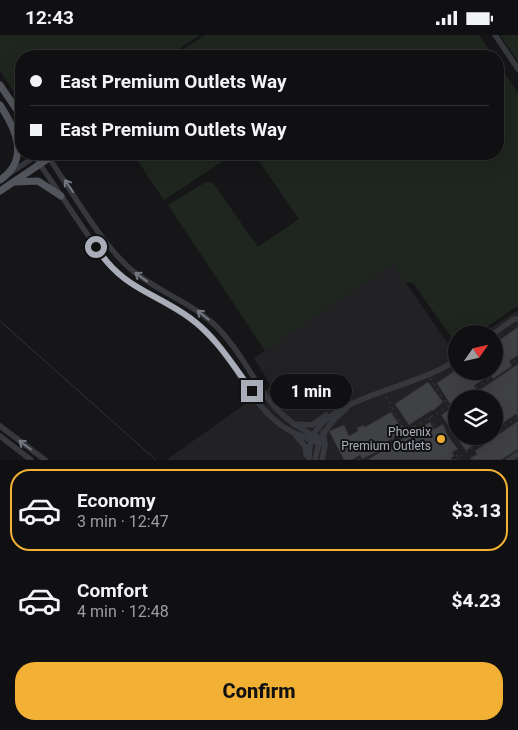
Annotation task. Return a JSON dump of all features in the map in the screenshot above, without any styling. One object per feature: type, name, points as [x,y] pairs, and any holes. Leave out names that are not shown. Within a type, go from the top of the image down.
[{"type":"main road","points":[[0,85],[15,107]]},
{"type":"main road","points":[[0,105],[11,122],[15,139]]},
{"type":"main road","points":[[0,180],[10,173],[15,159]]},
{"type":"main road","points":[[0,191],[44,160]]},
{"type":"main road","points":[[13,182],[38,181],[61,196]]},
{"type":"street","points":[[495,35],[518,69]]},
{"type":"street","points":[[11,122],[15,128]]},
{"type":"street","points":[[10,173],[29,160]]},
{"type":"street","points":[[38,160],[106,261],[132,285],[181,312],[205,330],[220,346],[262,406],[284,428],[304,443],[308,460]]},
{"type":"street","points":[[53,160],[106,241],[133,271],[155,287],[186,303],[203,315],[224,335],[266,398],[291,424],[312,438]]},
{"type":"street","points":[[96,247],[106,241]]},
{"type":"street","points":[[181,312],[186,303]]},
{"type":"street","points":[[503,327],[514,319],[518,319]]},
{"type":"street","points":[[291,424],[312,425],[332,410],[384,393],[428,375],[448,364]]},
{"type":"street","points":[[314,460],[323,432],[338,415],[353,404]]},
{"type":"street","points":[[308,460],[312,438],[329,416],[341,408]]},
{"type":"street","points":[[31,460],[0,436],[2,428],[45,460]]},
{"type":"street","points":[[284,428],[319,440]]},
{"type":"street","points":[[322,460],[325,445],[323,432]]},
{"type":"street","points":[[509,460],[518,454]]},
{"type":"path","points":[[473,390],[518,359]]},
{"type":"path","points":[[428,375],[448,405]]},
{"type":"path","points":[[384,393],[406,432]]},
{"type":"path","points":[[358,460],[448,408]]},
{"type":"path","points":[[429,417],[459,459]]},
{"type":"path","points":[[503,427],[518,417]]},
{"type":"path","points":[[455,460],[478,445]]},
{"type":"shaded area","points":[[0,35],[200,35],[177,50],[15,50],[15,93],[0,71]]},
{"type":"shaded area","points":[[205,35],[479,35],[489,50],[182,50]]},
{"type":"shaded area","points":[[500,35],[518,35],[518,62]]},
{"type":"shaded area","points":[[504,72],[518,93],[518,306],[490,325],[448,325],[448,332],[413,283],[405,282],[393,264],[265,351],[168,205],[206,182],[213,183],[258,247],[299,219],[258,160],[504,160]]},
{"type":"shaded area","points":[[137,160],[225,160],[164,200]]},
{"type":"shaded area","name":"Phoenix Premium Outlets","points":[[393,264],[448,344],[448,380],[503,380],[503,325],[495,325],[518,310],[518,460],[166,460],[271,386],[254,358]]},
{"type":"building","points":[[518,327],[518,355],[509,361],[512,366],[503,372],[503,338]]},
{"type":"building","points":[[518,364],[518,417],[516,414],[503,423],[503,390],[479,390],[494,380],[503,380],[503,374]]},
{"type":"building","points":[[448,375],[448,380],[483,380],[474,386],[477,390],[448,390],[448,401],[437,383]]},
{"type":"building","points":[[428,382],[443,402],[433,411],[409,425],[395,404]]},
{"type":"building","points":[[448,410],[448,425],[441,415]]},
{"type":"building","points":[[391,412],[404,432],[388,441],[391,445],[362,459],[360,455],[352,460],[344,460],[329,431],[344,425],[349,436],[358,431],[357,428],[364,425],[365,427]]},
{"type":"building","points":[[518,421],[518,449],[501,460],[472,460],[470,458],[477,454],[475,451],[484,445],[503,445],[503,431]]},
{"type":"building","points":[[430,422],[434,429],[443,424],[448,436],[448,445],[455,445],[458,449],[452,452],[454,456],[451,458],[453,460],[367,460]]},
{"type":"building","points":[[462,445],[473,445],[466,451]]},
{"type":"waterway","points":[[0,321],[156,460]]},
{"type":"place","name":"Phoenix Premium Outlets","points":[[441,439]]},
{"type":"route","points":[[96,247],[106,261],[132,285],[181,312],[205,330],[220,346],[252,391]]}]
